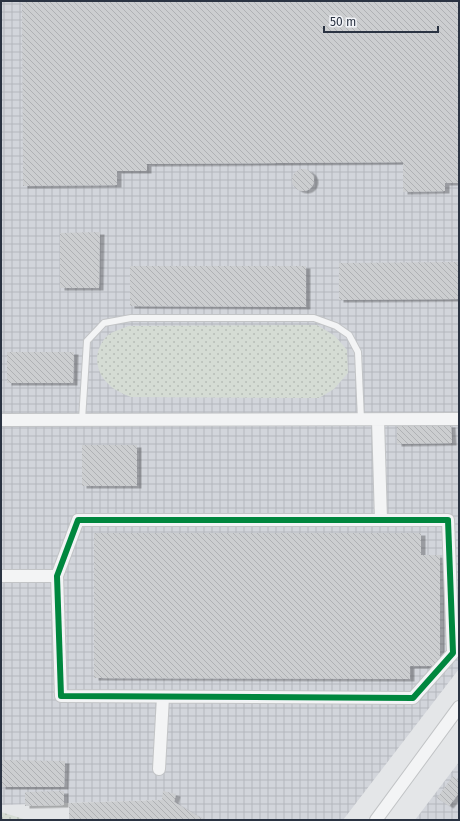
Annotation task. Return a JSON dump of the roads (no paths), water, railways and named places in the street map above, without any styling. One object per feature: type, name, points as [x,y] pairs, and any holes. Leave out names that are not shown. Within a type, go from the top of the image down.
[{"type":"street","points":[[1,420],[459,419]]},
{"type":"street","points":[[378,420],[381,520]]},
{"type":"street","points":[[78,520],[381,520],[448,520],[453,653],[413,698],[61,696],[57,576],[78,520]]},
{"type":"street","points":[[1,576],[57,576]]},
{"type":"street","points":[[159,770],[163,697]]},
{"type":"street","points":[[376,820],[459,707]]},
{"type":"lane","points":[[82,420],[87,341],[104,323],[131,318],[314,318],[336,326],[349,335],[358,352],[361,420]]}]
